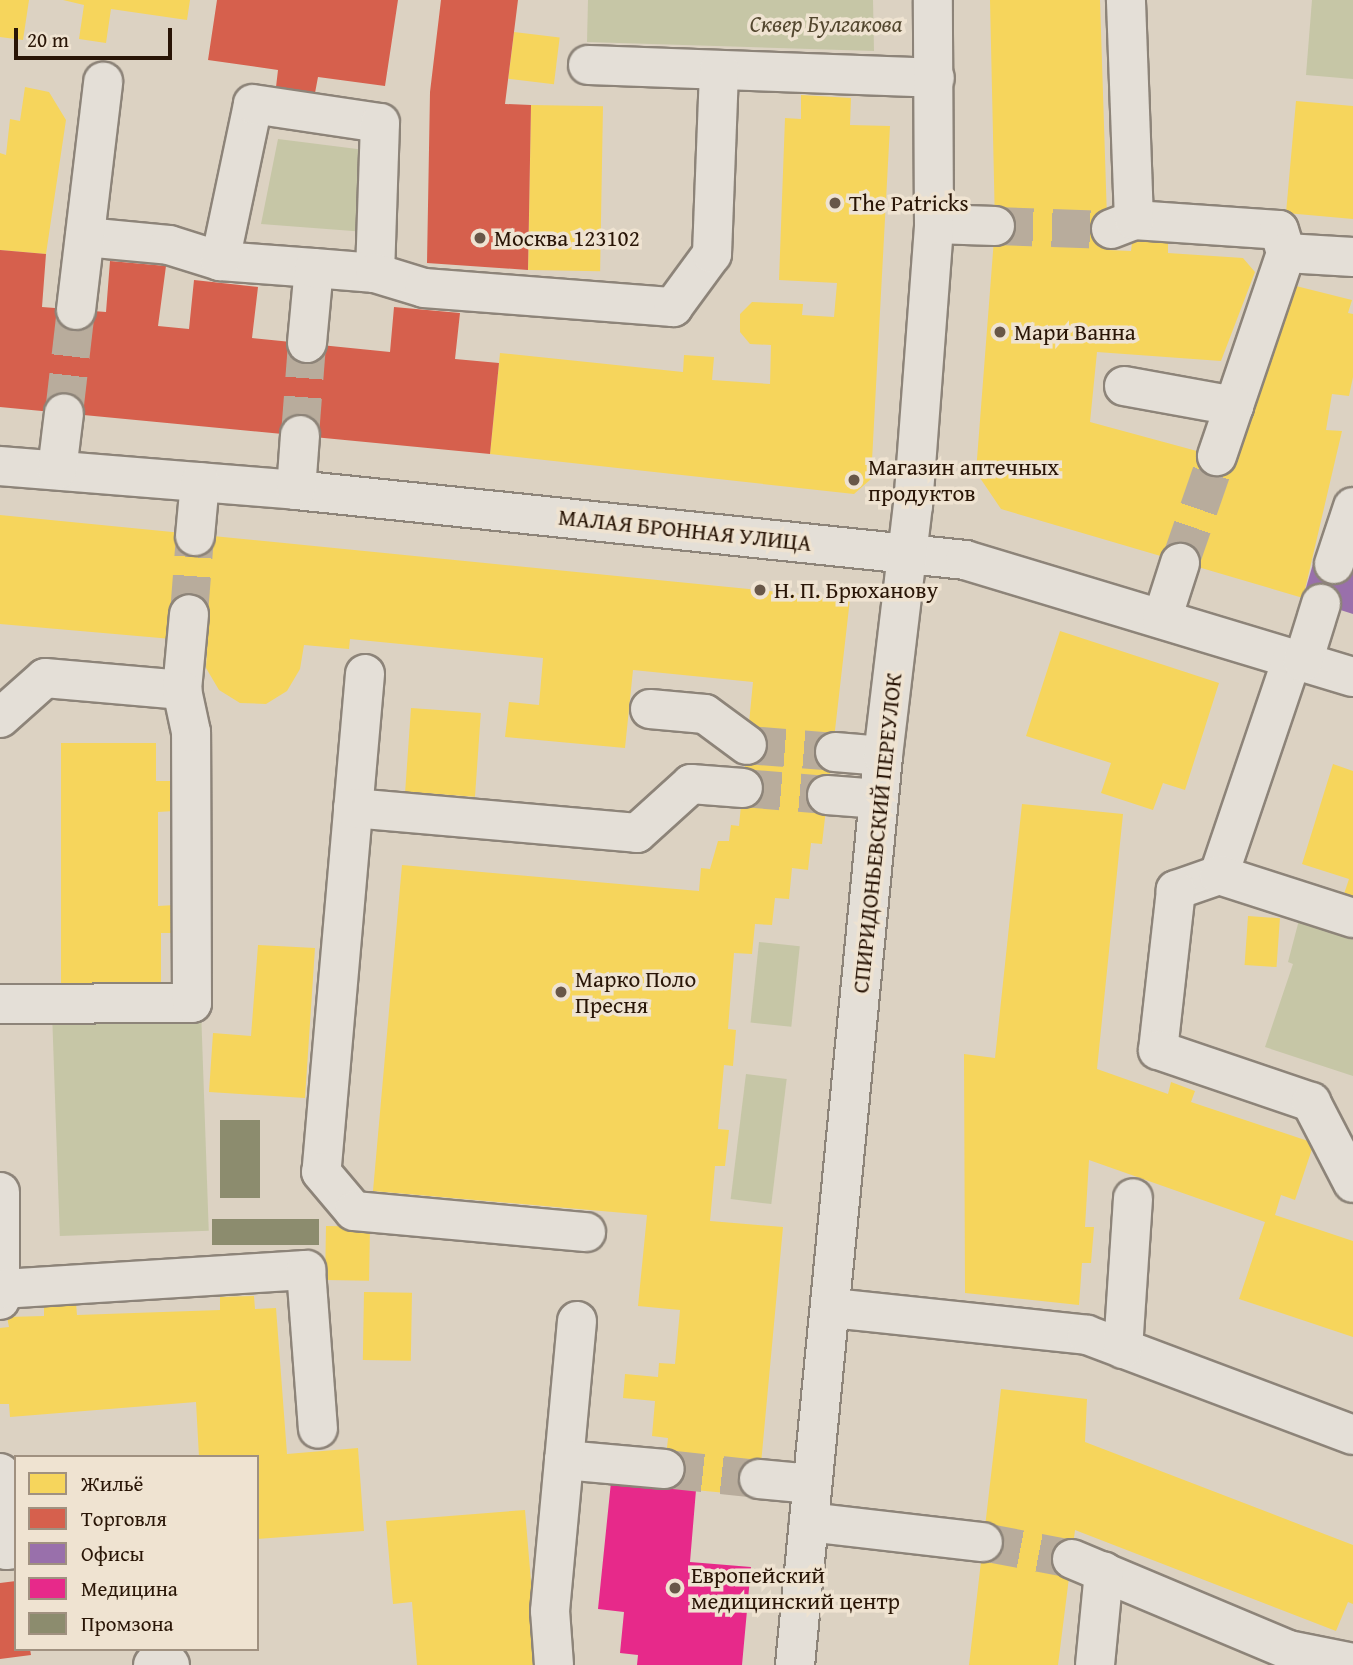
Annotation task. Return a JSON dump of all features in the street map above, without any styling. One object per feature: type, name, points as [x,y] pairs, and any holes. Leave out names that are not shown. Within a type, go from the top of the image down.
[{"type":"street","name":"СПИРИДОНЬЕВСКИЙ ПЕРЕУЛОК","points":[[794,1665],[832,1308],[883,757],[906,552],[934,224],[933,0]]},
{"type":"street","points":[[1126,0],[1121,225],[1279,230],[1286,253],[1217,456]]},
{"type":"street","points":[[588,65],[935,78]]},
{"type":"street","points":[[85,237],[169,244],[220,261],[374,273],[424,288],[673,307],[712,254],[719,70]]},
{"type":"street","points":[[76,310],[103,82]]},
{"type":"street","points":[[220,261],[253,104],[380,123],[374,273]]},
{"type":"street","points":[[934,224],[995,226]]},
{"type":"street","points":[[1286,253],[1353,257]]},
{"type":"street","points":[[307,343],[314,268]]},
{"type":"street","points":[[1124,386],[1234,406]]},
{"type":"street","points":[[57,470],[64,413]]},
{"type":"street","points":[[296,490],[300,435]]},
{"type":"street","name":"МАЛАЯ БРОННАЯ УЛИЦА","points":[[0,466],[296,490],[965,560],[1353,677]]},
{"type":"street","points":[[195,536],[200,482]]},
{"type":"street","points":[[1334,564],[1353,507]]},
{"type":"street","points":[[1162,619],[1180,563]]},
{"type":"street","points":[[1219,875],[1297,660],[1321,604]]},
{"type":"street","points":[[0,1004],[191,1003],[191,732],[182,690],[189,614]]},
{"type":"street","points":[[365,674],[321,1172],[354,1211],[586,1232]]},
{"type":"street","points":[[0,718],[45,678],[182,690]]},
{"type":"street","points":[[650,709],[705,714],[747,745]]},
{"type":"street","points":[[835,752],[883,757]]},
{"type":"street","points":[[353,808],[637,833],[691,784],[743,788]]},
{"type":"street","points":[[827,795],[879,799]]},
{"type":"street","points":[[1353,918],[1219,875],[1176,890],[1158,1051],[1311,1102],[1353,1183]]},
{"type":"street","points":[[0,1192],[2,1295],[306,1269],[318,1429]]},
{"type":"street","points":[[1123,1349],[1133,1198]]},
{"type":"street","points":[[832,1308],[1087,1335],[1353,1435]]},
{"type":"street","points":[[554,1665],[550,1611],[577,1321]]},
{"type":"street","points":[[564,1460],[665,1469]]},
{"type":"street","points":[[0,1472],[7,1550]]},
{"type":"street","points":[[759,1479],[812,1484]]},
{"type":"street","points":[[809,1522],[983,1542]]},
{"type":"street","points":[[1095,1665],[1088,1565],[1289,1650],[1353,1663]]},
{"type":"street","points":[[153,1665],[170,1665]]},
{"type":"green space","name":"Сквер Булгакова","points":[[588,0],[873,0],[874,51],[587,42]]},
{"type":"green space","points":[[1312,0],[1353,0],[1353,79],[1306,75]]},
{"type":"green space","points":[[278,139],[373,151],[366,232],[261,224]]},
{"type":"green space","points":[[1299,920],[1353,938],[1353,1076],[1265,1047],[1293,964],[1288,962]]},
{"type":"green space","points":[[759,942],[800,946],[791,1027],[751,1023]]},
{"type":"green space","points":[[201,1009],[209,1231],[60,1236],[52,1014]]},
{"type":"green space","points":[[746,1074],[787,1079],[771,1204],[731,1199]]},
{"type":"building: Жильё","points":[[0,0],[29,0],[23,40],[0,37]]},
{"type":"building: Жильё","points":[[63,0],[190,0],[187,20],[111,9],[106,43],[79,39],[84,5]]},
{"type":"building: Жильё","points":[[990,0],[1100,0],[1108,250],[1131,251],[1133,235],[1168,237],[1168,253],[1243,258],[1255,272],[1221,361],[1097,352],[1090,422],[1230,460],[1292,285],[1352,300],[1348,313],[1353,314],[1353,377],[1349,396],[1332,394],[1326,430],[1342,431],[1303,598],[1001,509],[976,472],[995,226]]},
{"type":"building: Жильё","points":[[514,32],[560,38],[554,84],[508,79]]},
{"type":"building: Жильё","points":[[25,87],[49,92],[66,120],[46,254],[0,250],[0,153],[6,155],[10,119],[20,121]]},
{"type":"building: Жильё","points":[[801,95],[851,98],[850,125],[890,126],[871,479],[854,494],[490,454],[500,353],[683,372],[684,355],[714,357],[712,380],[770,384],[771,345],[750,344],[740,332],[740,314],[752,302],[803,304],[802,315],[834,317],[837,283],[779,280],[785,118],[801,119]]},
{"type":"building: Жильё","points":[[1296,101],[1353,106],[1353,219],[1286,213]]},
{"type":"building: Жильё","points":[[531,105],[603,106],[600,271],[528,270]]},
{"type":"building: Жильё","points":[[0,515],[850,599],[822,844],[811,843],[808,870],[792,868],[789,899],[775,898],[772,925],[755,924],[752,954],[734,953],[728,1029],[736,1030],[733,1066],[724,1065],[718,1129],[729,1130],[725,1166],[715,1166],[710,1221],[783,1227],[758,1496],[663,1487],[668,1438],[652,1436],[655,1401],[623,1398],[625,1374],[658,1377],[659,1363],[675,1364],[680,1310],[638,1306],[647,1215],[373,1191],[402,865],[699,891],[701,868],[710,869],[718,841],[729,841],[731,825],[739,826],[753,682],[633,670],[625,748],[505,737],[509,702],[539,705],[543,658],[350,639],[349,649],[304,645],[300,669],[287,691],[266,704],[240,703],[219,690],[206,668],[209,615],[174,613],[172,639],[0,624]]},
{"type":"building: Жильё","points":[[1060,631],[1219,683],[1185,790],[1163,783],[1153,810],[1101,793],[1111,763],[1026,736]]},
{"type":"building: Жильё","points":[[411,708],[481,713],[475,797],[405,792]]},
{"type":"building: Жильё","points":[[61,743],[156,743],[156,781],[174,781],[174,811],[158,812],[158,906],[175,905],[176,933],[161,933],[161,987],[61,987]]},
{"type":"building: Жильё","points":[[1333,764],[1353,771],[1353,897],[1344,894],[1349,879],[1302,864]]},
{"type":"building: Жильё","points":[[1022,804],[1123,814],[1097,1069],[1168,1094],[1171,1082],[1195,1091],[1191,1102],[1314,1143],[1295,1200],[1281,1195],[1275,1215],[1353,1241],[1353,1337],[1239,1299],[1265,1222],[1089,1160],[1085,1227],[1094,1227],[1091,1263],[1082,1263],[1079,1305],[965,1293],[964,1054],[995,1058]]},
{"type":"building: Жильё","points":[[1248,916],[1280,918],[1277,967],[1245,965]]},
{"type":"building: Жильё","points":[[258,945],[315,948],[305,1098],[209,1092],[213,1033],[251,1036]]},
{"type":"building: Жильё","points":[[326,1226],[370,1227],[369,1281],[325,1280]]},
{"type":"building: Жильё","points":[[364,1292],[412,1293],[411,1361],[363,1360]]},
{"type":"building: Жильё","points":[[254,1296],[255,1309],[276,1308],[287,1454],[358,1448],[364,1531],[259,1539],[259,1455],[199,1455],[196,1402],[10,1417],[9,1404],[0,1404],[0,1328],[9,1327],[7,1317],[44,1316],[44,1304],[76,1303],[77,1315],[220,1310],[220,1297]]},
{"type":"building: Жильё","points":[[1001,1389],[1087,1399],[1085,1442],[1353,1545],[1353,1604],[1348,1602],[1336,1631],[1075,1530],[1058,1665],[969,1665]]},
{"type":"building: Жильё","points":[[525,1510],[538,1665],[417,1665],[412,1602],[393,1604],[386,1521]]},
{"type":"building: Торговля","points":[[217,0],[398,0],[385,86],[318,77],[315,93],[276,87],[278,70],[208,60]]},
{"type":"building: Торговля","points":[[441,0],[518,0],[505,104],[531,105],[528,270],[427,263],[430,92]]},
{"type":"building: Торговля","points":[[0,250],[46,254],[42,307],[106,312],[110,261],[166,266],[158,326],[189,329],[194,280],[258,287],[252,338],[390,352],[394,307],[460,313],[455,359],[499,363],[490,454],[0,407]]},
{"type":"building: Торговля","points":[[14,1581],[14,1651],[30,1651],[31,1655],[0,1659],[0,1583]]},
{"type":"building: Офисы","points":[[1315,557],[1353,570],[1353,614],[1303,598]]},
{"type":"building: Медицина","name":"Европейский медицинский центр","points":[[611,1482],[696,1490],[690,1562],[751,1567],[742,1665],[637,1665],[638,1655],[620,1653],[624,1612],[598,1609]]},
{"type":"building: Промзона","points":[[220,1120],[260,1120],[260,1198],[220,1198]]},
{"type":"building: Промзона","points":[[212,1219],[319,1219],[319,1245],[212,1245]]},
{"type":"tunnel","points":[[995,226],[1109,230]]},
{"type":"tunnel","points":[[64,413],[76,310]]},
{"type":"tunnel","points":[[300,435],[307,343]]},
{"type":"tunnel","points":[[1180,563],[1217,456]]},
{"type":"tunnel","points":[[189,614],[195,536]]},
{"type":"tunnel","points":[[747,745],[835,752]]},
{"type":"tunnel","points":[[743,788],[827,795]]},
{"type":"tunnel","points":[[665,1469],[759,1479]]},
{"type":"tunnel","points":[[983,1542],[1072,1559]]},
{"type":"place","name":"The Patricks","points":[[835,203]]},
{"type":"place","name":"Москва 123102","points":[[480,238]]},
{"type":"place","name":"Мари Ванна","points":[[1000,332]]},
{"type":"place","name":"Магазин аптечных продуктов","points":[[854,480]]},
{"type":"place","name":"Н. П. Брюханову","points":[[760,590]]},
{"type":"place","name":"Марко Поло Пресня","points":[[561,992]]},
{"type":"place","name":"Европейский медицинский центр","points":[[675,1588]]}]
